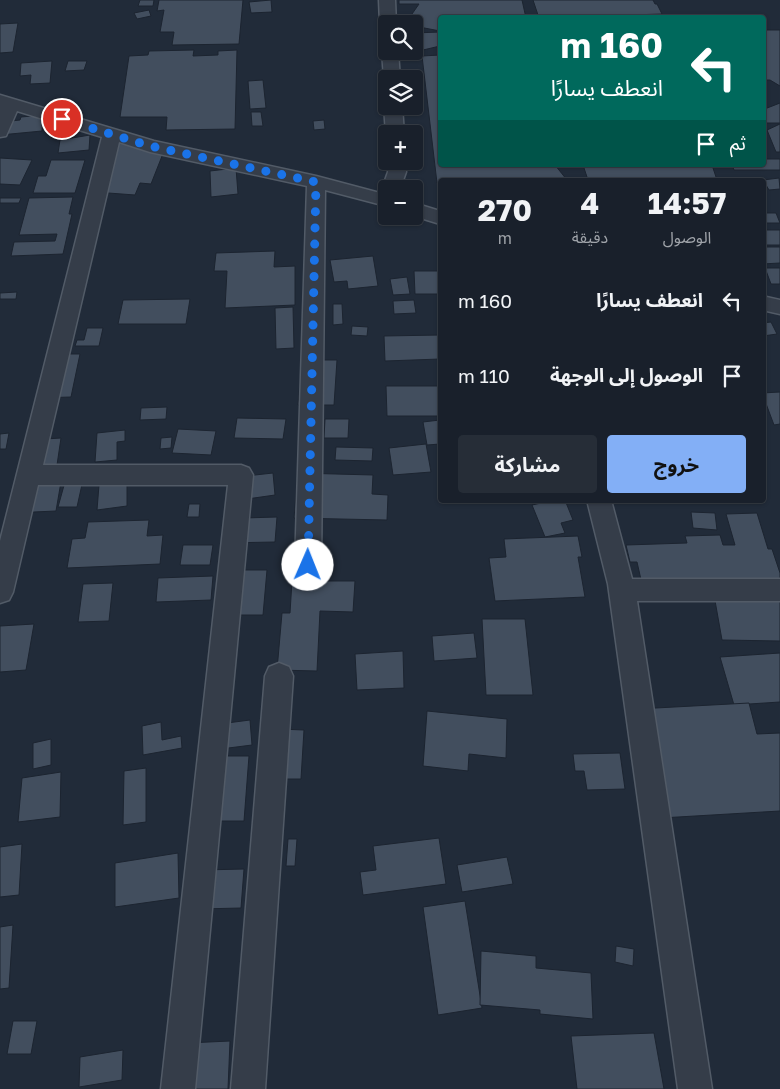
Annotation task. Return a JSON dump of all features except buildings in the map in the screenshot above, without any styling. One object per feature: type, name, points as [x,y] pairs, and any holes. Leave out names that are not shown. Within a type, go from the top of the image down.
[{"type":"street","points":[[387,0],[388,15]]},
{"type":"street","points":[[0,132],[6,102],[150,146],[378,195]]},
{"type":"street","points":[[0,592],[112,134]]},
{"type":"street","points":[[308,565],[316,182]]},
{"type":"street","points":[[423,212],[438,217]]},
{"type":"street","points":[[766,304],[780,307]]},
{"type":"street","points":[[29,475],[241,474],[178,1089]]},
{"type":"street","points":[[600,503],[622,590],[695,1089]]},
{"type":"street","points":[[622,590],[780,590]]},
{"type":"street","points":[[248,1089],[280,676]]},
{"type":"route","points":[[62,119],[150,146],[316,182],[308,565]]}]
